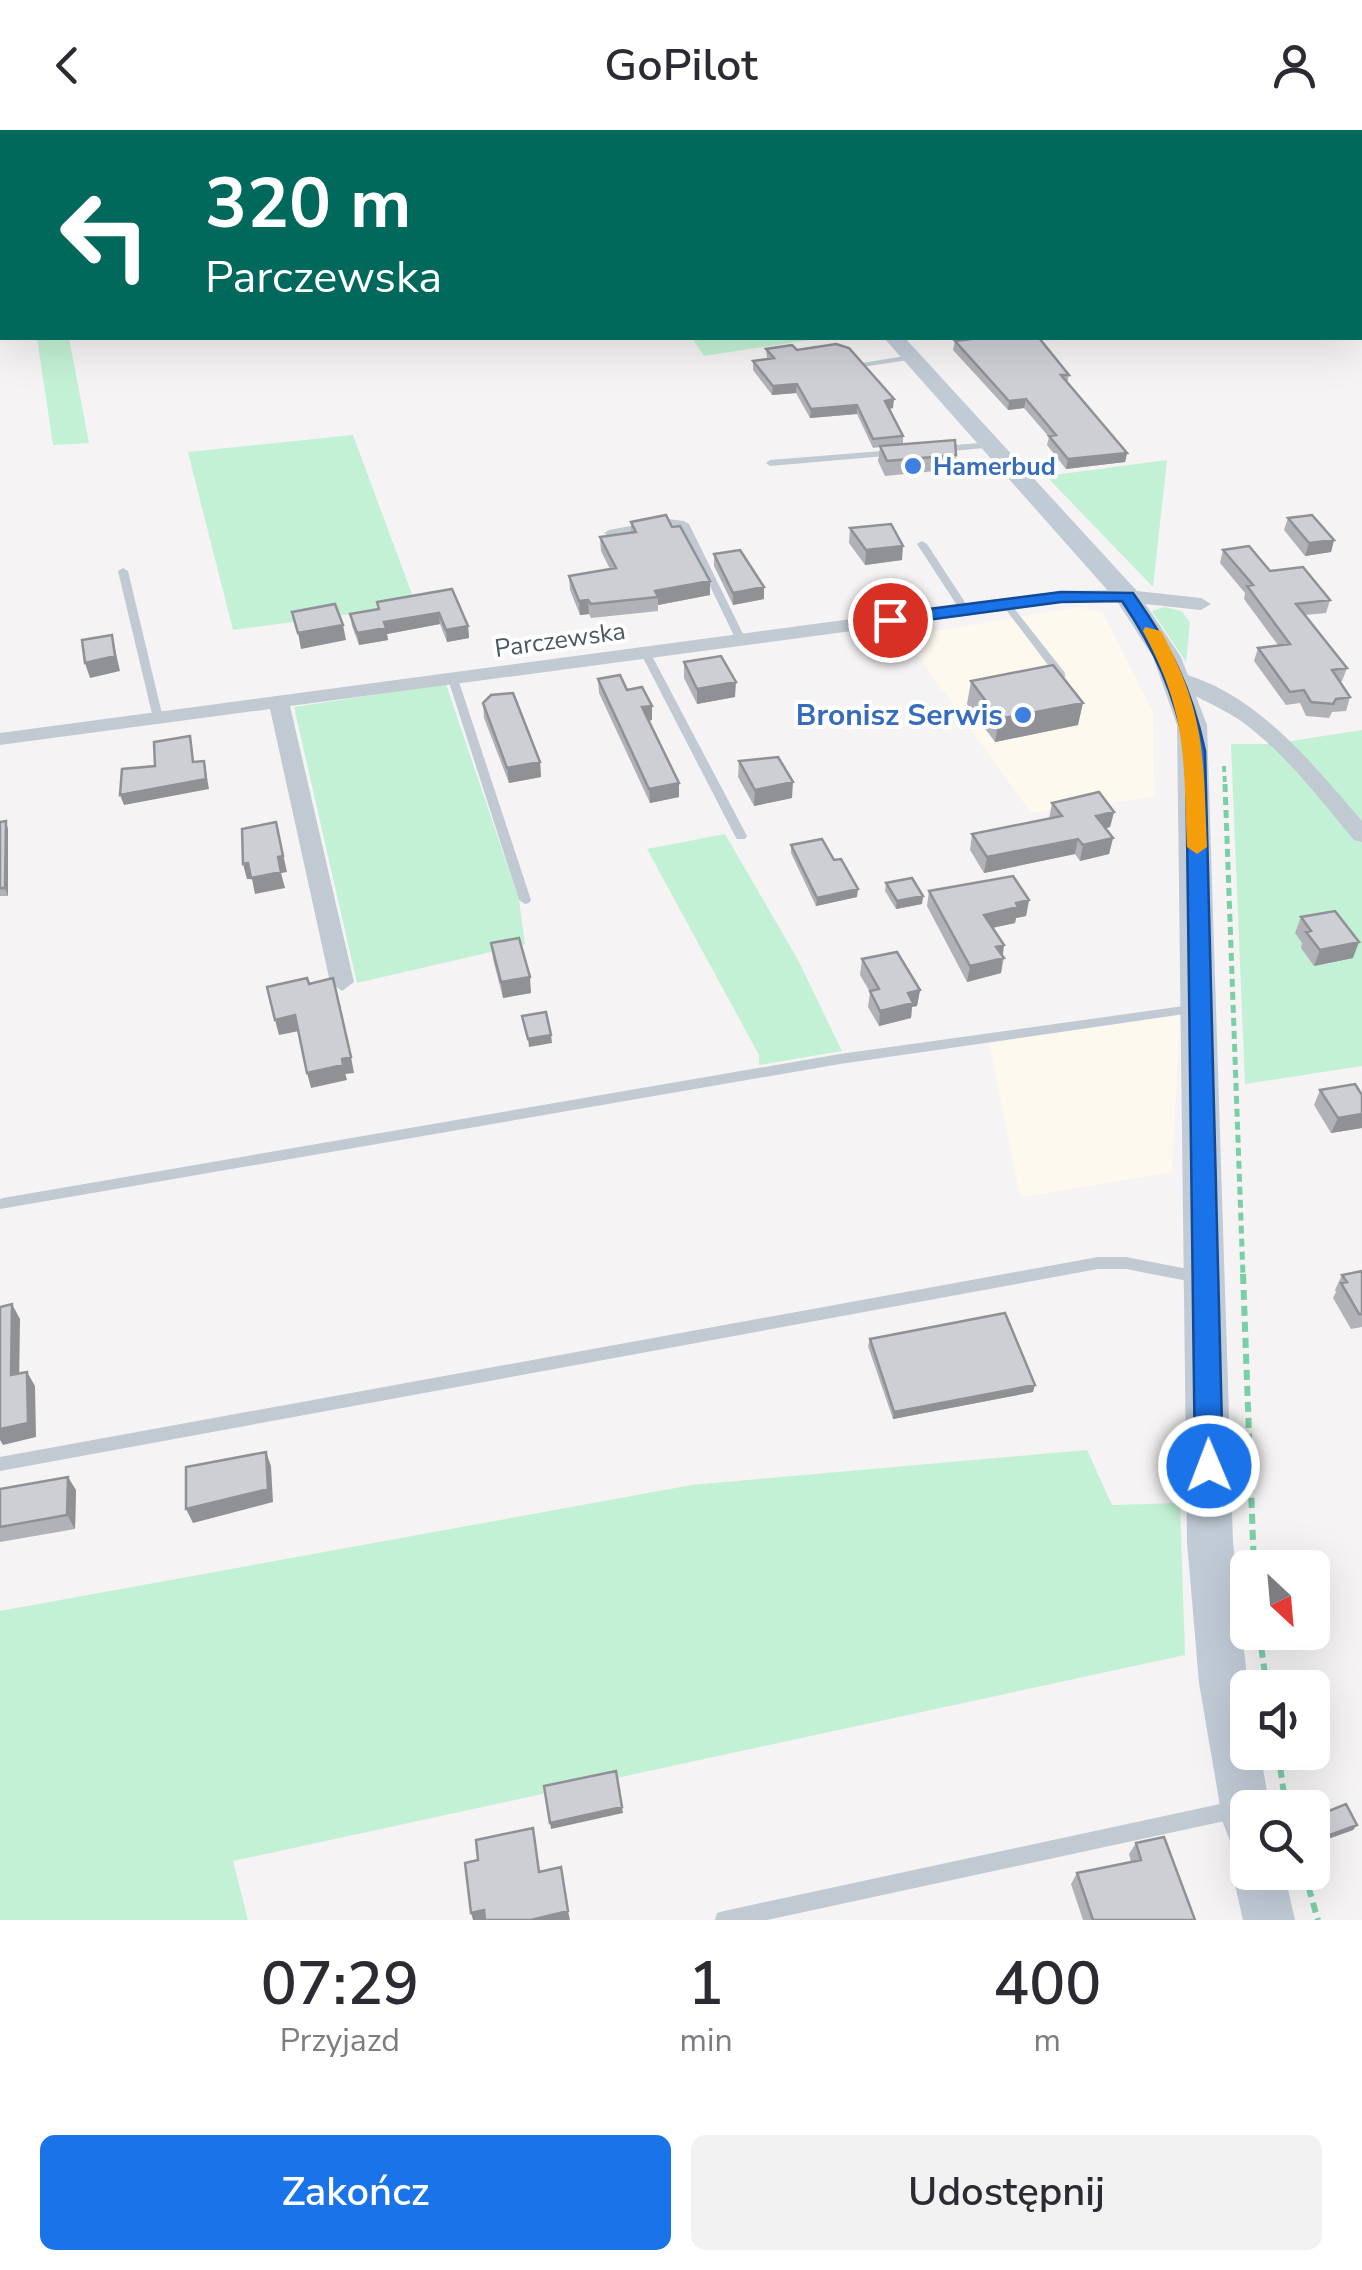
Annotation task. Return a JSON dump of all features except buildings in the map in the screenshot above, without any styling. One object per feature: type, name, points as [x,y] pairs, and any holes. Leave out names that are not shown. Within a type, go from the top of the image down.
[{"type":"street","points":[[903,347],[1127,596],[1177,678],[1196,751],[1214,1584],[1224,1683],[1242,1790]]},
{"type":"street","name":"Parczewska","points":[[0,739],[1061,597],[1127,596],[1202,604]]},
{"type":"street","points":[[1177,678],[1208,688],[1257,721],[1362,836]]},
{"type":"street","points":[[280,703],[342,982]]},
{"type":"street","points":[[1262,1890],[1269,1920]]},
{"type":"lane","points":[[862,364],[903,347]]},
{"type":"lane","points":[[924,451],[991,445]]},
{"type":"lane","points":[[770,463],[905,452]]},
{"type":"lane","points":[[610,533],[668,522],[684,524],[740,640]]},
{"type":"lane","points":[[922,544],[965,610]]},
{"type":"lane","points":[[124,571],[158,718]]},
{"type":"lane","points":[[1006,605],[1061,675]]},
{"type":"lane","points":[[645,652],[742,836]]},
{"type":"lane","points":[[452,679],[525,900]]},
{"type":"lane","points":[[3,1204],[840,1059],[1200,1008]]},
{"type":"lane","points":[[0,1464],[1098,1263],[1135,1261],[1168,1274],[1206,1278]]},
{"type":"lane","points":[[724,1920],[1230,1818]]},
{"type":"path","points":[[1222,750],[1253,1550]]},
{"type":"path","points":[[1309,1890],[1318,1920]]},
{"type":"shaded area","points":[[1078,607],[1103,613],[1153,712],[1154,797],[1031,813],[904,636]]},
{"type":"shaded area","points":[[1180,1015],[1172,1172],[1020,1198],[989,1043]]},
{"type":"green space","points":[[37,340],[69,340],[89,443],[53,445]]},
{"type":"green space","points":[[693,340],[809,340],[704,356]]},
{"type":"green space","points":[[353,435],[416,605],[233,630],[188,452]]},
{"type":"green space","points":[[1167,460],[1153,587],[1046,476]]},
{"type":"green space","points":[[1164,607],[1181,611],[1190,622],[1186,662],[1152,611]]},
{"type":"green space","points":[[446,684],[519,900],[525,944],[357,983],[294,707]]},
{"type":"green space","points":[[1362,730],[1362,1066],[1245,1084],[1231,744],[1272,744]]},
{"type":"green space","points":[[725,834],[798,960],[842,1051],[759,1065],[759,1055],[647,849]]},
{"type":"green space","points":[[1087,1450],[1112,1505],[1180,1503],[1185,1655],[233,1861],[248,1920],[0,1920],[0,1611],[692,1485]]},
{"type":"slow traffic","points":[[1152,631],[1184,694],[1192,725],[1197,847]]},
{"type":"place","name":"Hamerbud","points":[[913,466]]},
{"type":"place","name":"Bronisz Serwis","points":[[1023,715]]},
{"type":"route","points":[[890,620],[1061,597],[1127,596],[1158,641],[1184,694],[1196,751],[1209,1466]]}]
